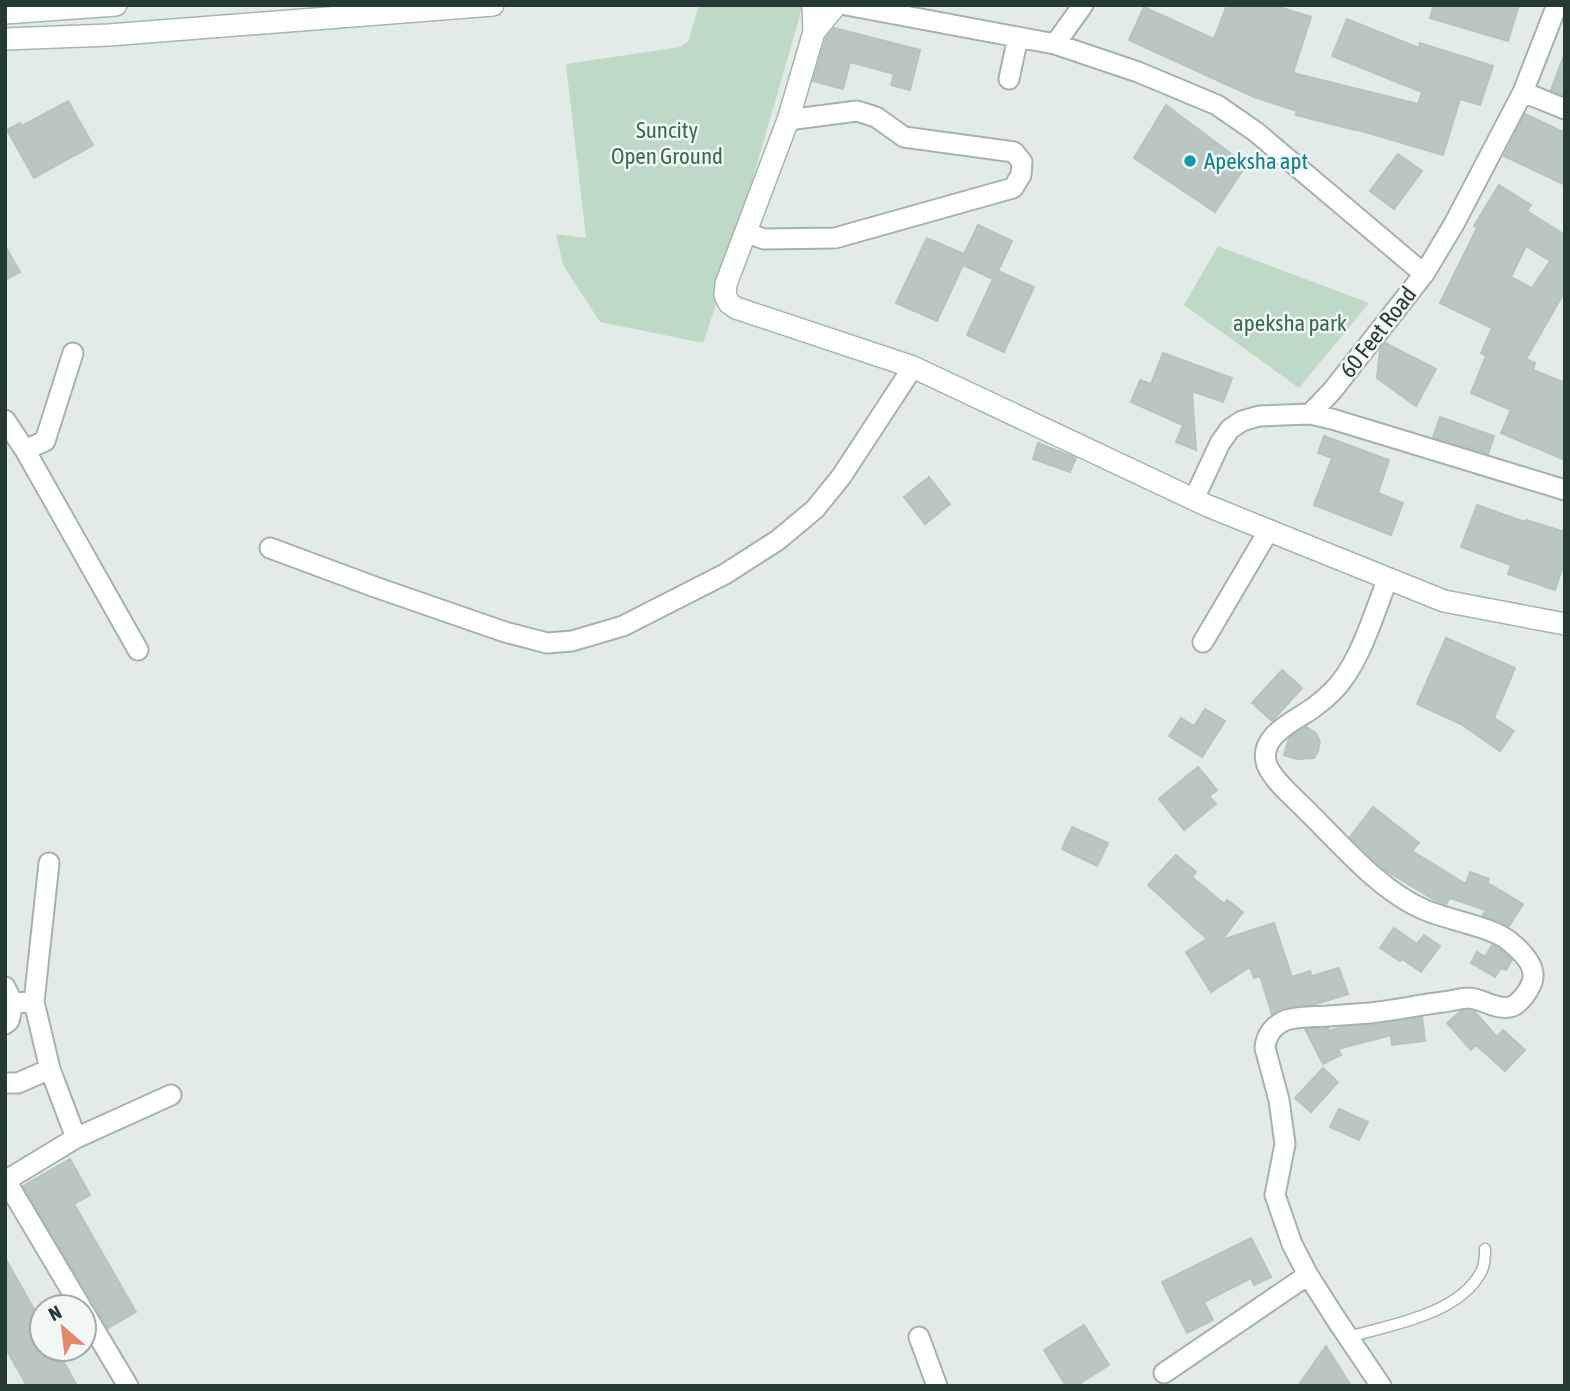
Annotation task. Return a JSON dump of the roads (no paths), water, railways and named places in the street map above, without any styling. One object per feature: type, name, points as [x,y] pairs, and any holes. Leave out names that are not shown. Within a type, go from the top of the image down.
[{"type":"street","points":[[5,13],[116,5]]},
{"type":"street","points":[[5,40],[109,35],[493,5]]},
{"type":"street","points":[[813,5],[814,32],[788,120],[726,284],[725,295],[729,303],[761,317],[913,367],[1194,499],[1444,601],[1565,624]]},
{"type":"street","points":[[814,32],[836,5]]},
{"type":"street","points":[[846,5],[1055,44],[1138,72],[1217,106],[1255,132],[1424,274]]},
{"type":"street","points":[[1055,44],[1083,5]]},
{"type":"street","name":"60 Feet Road","points":[[1310,414],[1332,391],[1424,274],[1454,224],[1523,92],[1557,5]]},
{"type":"street","points":[[1009,79],[1018,37]]},
{"type":"street","points":[[1501,134],[1531,69]]},
{"type":"street","points":[[1523,92],[1565,109]]},
{"type":"street","points":[[745,232],[764,239],[835,238],[1013,188],[1021,175],[1022,162],[1014,152],[904,137],[876,117],[857,111],[788,120]]},
{"type":"street","points":[[25,450],[45,441],[73,353]]},
{"type":"street","points":[[270,548],[505,632],[547,643],[572,641],[623,626],[725,574],[778,540],[815,509],[841,477],[913,367]]},
{"type":"street","points":[[1194,499],[1220,443],[1230,429],[1242,421],[1259,416],[1310,414],[1565,491]]},
{"type":"street","points":[[5,420],[25,450],[138,650]]},
{"type":"street","points":[[1203,642],[1269,530]]},
{"type":"street","points":[[1381,1386],[1308,1275],[1292,1244],[1275,1195],[1285,1144],[1279,1100],[1265,1048],[1266,1039],[1272,1030],[1284,1021],[1303,1016],[1371,1013],[1467,998],[1508,1008],[1515,1006],[1531,986],[1533,975],[1531,965],[1508,940],[1492,932],[1422,909],[1391,890],[1368,871],[1280,783],[1267,765],[1265,752],[1270,740],[1313,708],[1345,678],[1357,657],[1388,578]]},
{"type":"street","points":[[49,863],[34,1002],[50,1069],[76,1139]]},
{"type":"street","points":[[5,1024],[9,1021],[9,995],[34,1002]]},
{"type":"street","points":[[5,1083],[18,1083],[50,1069]]},
{"type":"street","points":[[73,1293],[6,1180],[76,1139],[171,1095]]},
{"type":"street","points":[[1164,1373],[1308,1275]]},
{"type":"street","points":[[98,1336],[128,1386]]},
{"type":"street","points":[[919,1337],[937,1386]]},
{"type":"lane","points":[[1348,1338],[1422,1316],[1461,1297],[1474,1284],[1483,1268],[1485,1249]]},
{"type":"place","name":"Apeksha apt","points":[[1190,161]]},
{"type":"park label","name":"Suncity Open Ground","points":[[667,143]]},
{"type":"park label","name":"apeksha park","points":[[1290,323]]}]
